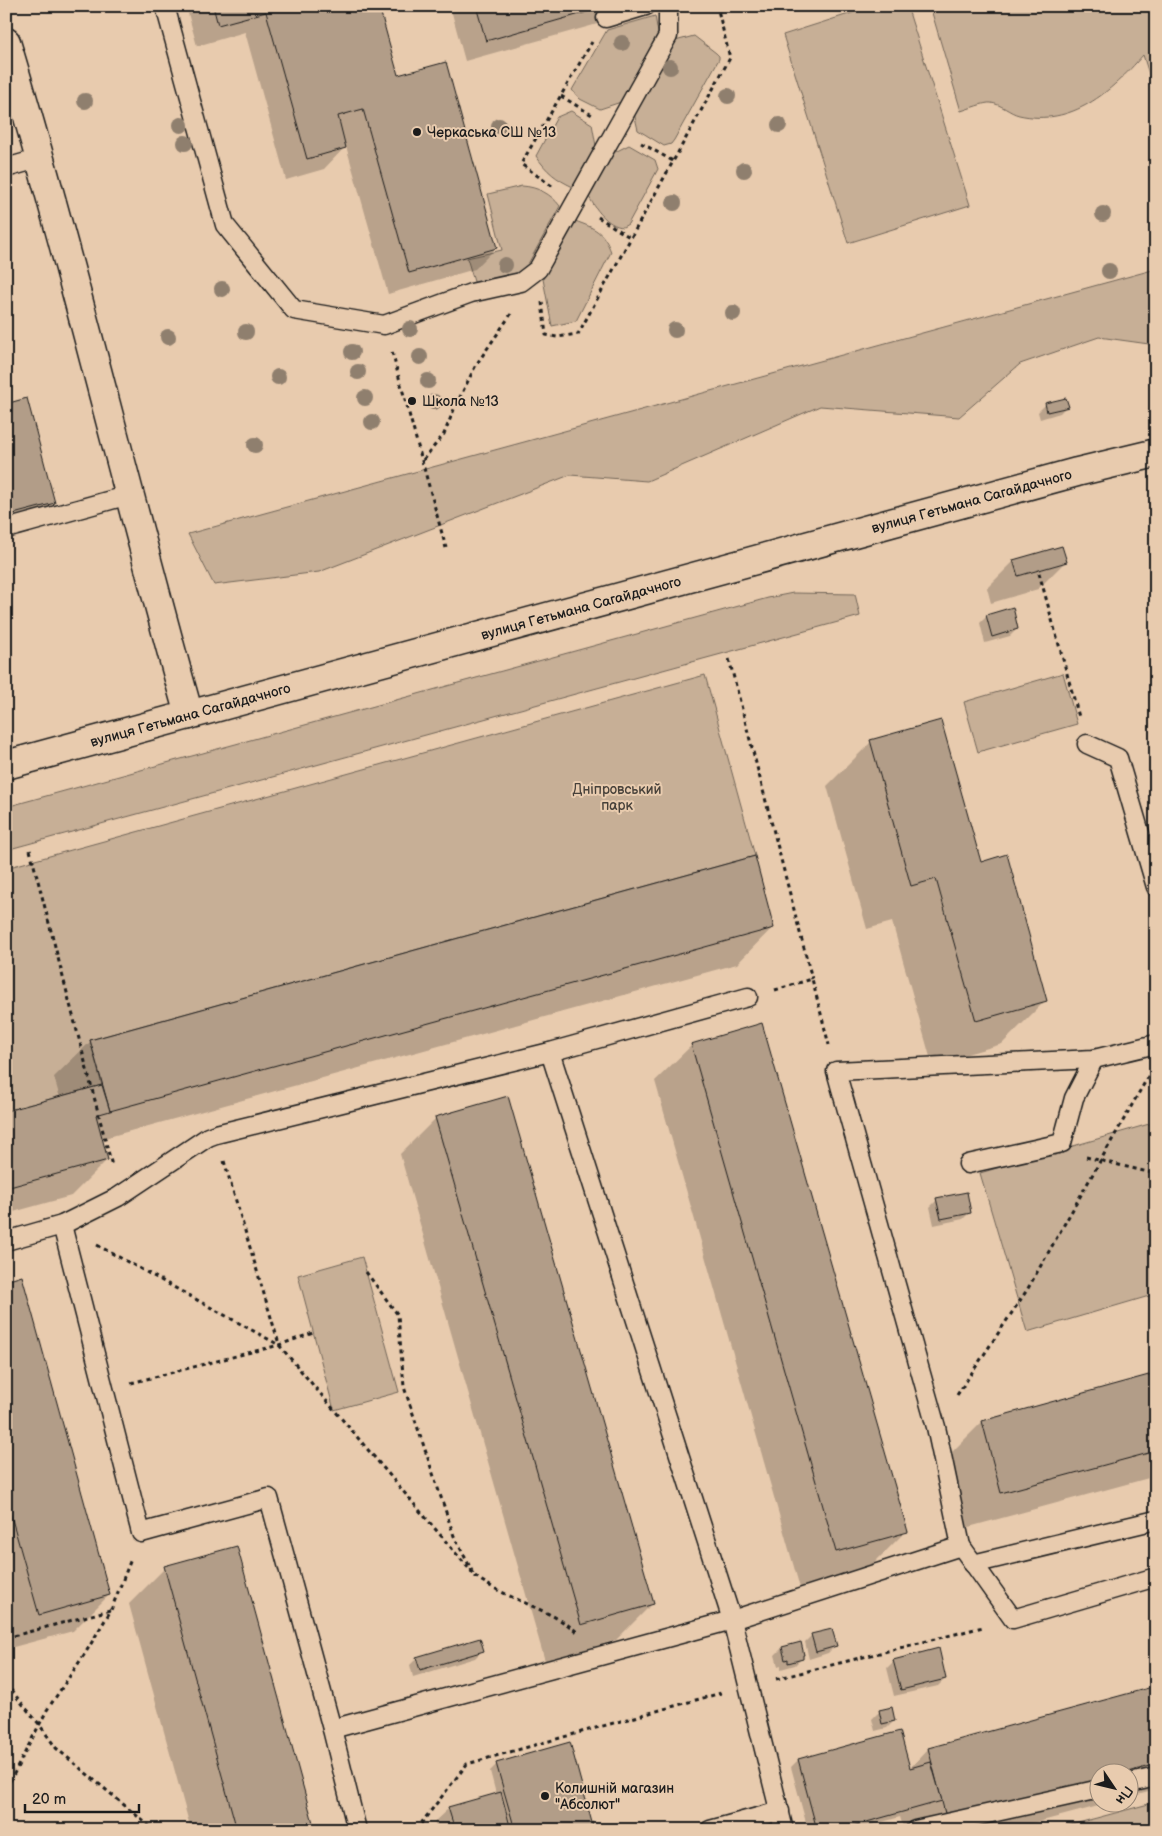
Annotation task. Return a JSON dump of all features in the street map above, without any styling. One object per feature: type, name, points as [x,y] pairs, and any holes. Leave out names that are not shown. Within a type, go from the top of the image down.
[{"type":"main road","points":[[6,42],[41,158],[189,715]]},
{"type":"main road","name":"вулиця Гетьмана Сагайдачного","points":[[6,765],[1077,472],[1156,454]]},
{"type":"lane","points":[[165,6],[225,225],[294,310],[384,325],[471,293],[521,282],[538,269],[668,36],[668,6]]},
{"type":"lane","points":[[606,18],[646,6]]},
{"type":"lane","points":[[6,168],[41,158]]},
{"type":"lane","points":[[6,529],[129,495]]},
{"type":"lane","points":[[1087,744],[1118,758],[1156,887]]},
{"type":"lane","points":[[6,1241],[62,1225],[118,1197],[208,1137],[216,1134],[550,1052],[748,997]]},
{"type":"lane","points":[[1156,1044],[1094,1059],[836,1071],[936,1428],[961,1546],[1013,1619],[1156,1577]]},
{"type":"lane","points":[[550,1052],[732,1620],[784,1830]]},
{"type":"lane","points":[[968,1164],[1062,1143],[1074,1098],[1094,1059]]},
{"type":"lane","points":[[62,1225],[142,1533],[269,1498],[332,1729],[357,1830]]},
{"type":"lane","points":[[973,1564],[1156,1520]]},
{"type":"lane","points":[[332,1729],[732,1620],[961,1546]]},
{"type":"lane","points":[[1140,1781],[1156,1777]]},
{"type":"lane","points":[[915,1830],[1090,1791]]},
{"type":"lane","points":[[710,1830],[780,1811]]},
{"type":"path","points":[[538,269],[546,335],[578,334],[730,58],[717,6]]},
{"type":"path","points":[[606,18],[521,164],[576,203],[631,238]]},
{"type":"path","points":[[561,96],[616,130],[673,161]]},
{"type":"path","points":[[423,460],[444,434],[455,406],[476,365],[515,308],[538,269]]},
{"type":"path","points":[[384,325],[446,548]]},
{"type":"path","points":[[1039,573],[1087,744]]},
{"type":"path","points":[[729,659],[836,1071]]},
{"type":"path","points":[[30,850],[111,1158],[118,1197]]},
{"type":"path","points":[[748,997],[812,979]]},
{"type":"path","points":[[936,1428],[1027,1290],[1151,1072]]},
{"type":"path","points":[[216,1134],[279,1345]]},
{"type":"path","points":[[1062,1143],[1080,1156],[1156,1174]]},
{"type":"path","points":[[62,1225],[279,1345],[476,1577],[520,1602],[566,1623],[602,1655]]},
{"type":"path","points":[[366,1272],[398,1315],[404,1387],[454,1536],[476,1577]]},
{"type":"path","points":[[104,1390],[279,1345],[313,1333]]},
{"type":"path","points":[[6,1789],[39,1724],[111,1610],[142,1533]]},
{"type":"path","points":[[6,1638],[111,1610]]},
{"type":"path","points":[[416,1830],[468,1764],[748,1686],[1013,1619]]},
{"type":"path","points":[[6,1684],[56,1748],[154,1830]]},
{"type":"green space","points":[[874,6],[907,6],[970,205],[848,243],[783,35]]},
{"type":"green space","points":[[930,6],[1152,6],[1156,19],[1156,96],[1143,55],[1118,82],[1089,103],[1073,111],[1056,116],[1038,117],[1019,115],[998,105],[988,103],[961,111]]},
{"type":"green space","points":[[655,16],[658,33],[621,102],[600,109],[580,99],[572,90],[607,30]]},
{"type":"green space","points":[[694,36],[716,53],[719,59],[674,140],[671,144],[664,146],[638,130],[634,113],[675,41]]},
{"type":"green space","points":[[571,111],[592,124],[596,146],[573,187],[552,174],[536,156],[557,117]]},
{"type":"green space","points":[[629,145],[655,160],[658,169],[628,224],[623,227],[607,220],[598,211],[588,195],[613,153]]},
{"type":"green space","points":[[522,186],[544,192],[560,206],[528,264],[518,273],[475,285],[467,258],[502,250],[488,194]]},
{"type":"green space","points":[[575,221],[588,226],[602,235],[611,252],[576,321],[552,326],[543,279]]},
{"type":"green space","points":[[1156,269],[1156,345],[1099,337],[1020,364],[959,417],[820,406],[647,481],[570,475],[319,572],[214,585],[188,534]]},
{"type":"green space","points":[[793,593],[855,594],[860,616],[6,850],[6,807],[768,598]]},
{"type":"green space","points":[[1063,673],[1077,724],[978,752],[964,702]]},
{"type":"green space","name":"Дніпровський парк","points":[[705,675],[755,856],[90,1040],[102,1085],[6,1111],[6,868]]},
{"type":"green space","points":[[1156,1122],[1156,1294],[1027,1332],[980,1173]]},
{"type":"green space","points":[[362,1257],[399,1392],[334,1410],[298,1275]]},
{"type":"green space","points":[[1156,1802],[1156,1830],[1052,1830],[1111,1814],[1140,1814],[1140,1806]]},
{"type":"building","name":"Черкаська СШ №13","points":[[213,6],[379,6],[398,75],[446,62],[497,248],[409,273],[363,109],[338,116],[346,148],[307,159],[266,12],[218,25]]},
{"type":"building","points":[[476,6],[608,6],[486,41]]},
{"type":"building","points":[[6,394],[9,403],[27,398],[55,503],[6,516]]},
{"type":"building","points":[[1066,398],[1069,407],[1047,412],[1045,403]]},
{"type":"building","points":[[1062,546],[1067,562],[1018,576],[1013,560]]},
{"type":"building","points":[[1013,607],[1018,629],[992,637],[986,615]]},
{"type":"building","points":[[941,720],[981,862],[1007,854],[1047,1001],[976,1021],[936,879],[911,886],[870,740]]},
{"type":"building","points":[[755,856],[774,928],[110,1111],[90,1040]]},
{"type":"building","points":[[762,1023],[908,1532],[836,1552],[691,1044]]},
{"type":"building","points":[[102,1085],[110,1111],[96,1115],[108,1160],[6,1188],[6,1111]]},
{"type":"building","points":[[508,1096],[654,1604],[581,1625],[435,1117]]},
{"type":"building","points":[[967,1192],[971,1213],[941,1219],[936,1198]]},
{"type":"building","points":[[22,1276],[110,1595],[39,1615],[6,1498],[6,1281]]},
{"type":"building","points":[[1156,1373],[1156,1451],[1001,1493],[982,1421]]},
{"type":"building","points":[[237,1546],[315,1830],[237,1830],[164,1566]]},
{"type":"building","points":[[832,1629],[837,1646],[816,1652],[811,1634]]},
{"type":"building","points":[[480,1638],[484,1651],[420,1670],[416,1657]]},
{"type":"building","points":[[801,1642],[803,1659],[788,1663],[788,1659],[785,1660],[782,1647]]},
{"type":"building","points":[[939,1648],[946,1679],[901,1690],[893,1660]]},
{"type":"building","points":[[1156,1686],[1156,1764],[1140,1769],[1140,1764],[1090,1764],[1090,1783],[947,1821],[928,1748]]},
{"type":"building","points":[[892,1707],[895,1721],[882,1724],[879,1710]]},
{"type":"building","points":[[900,1731],[910,1768],[931,1762],[942,1801],[838,1830],[817,1830],[798,1759]]},
{"type":"building","name":"Колишній магазин \"Абсолют\"","points":[[570,1742],[594,1830],[515,1830],[496,1763]]},
{"type":"building","points":[[501,1792],[511,1830],[455,1830],[448,1807]]},
{"type":"place","name":"Черкаська СШ №13","points":[[417,132]]},
{"type":"place","name":"Школа №13","points":[[412,401]]},
{"type":"place","name":"Колишній магазин \"Абсолют\"","points":[[545,1796]]}]
